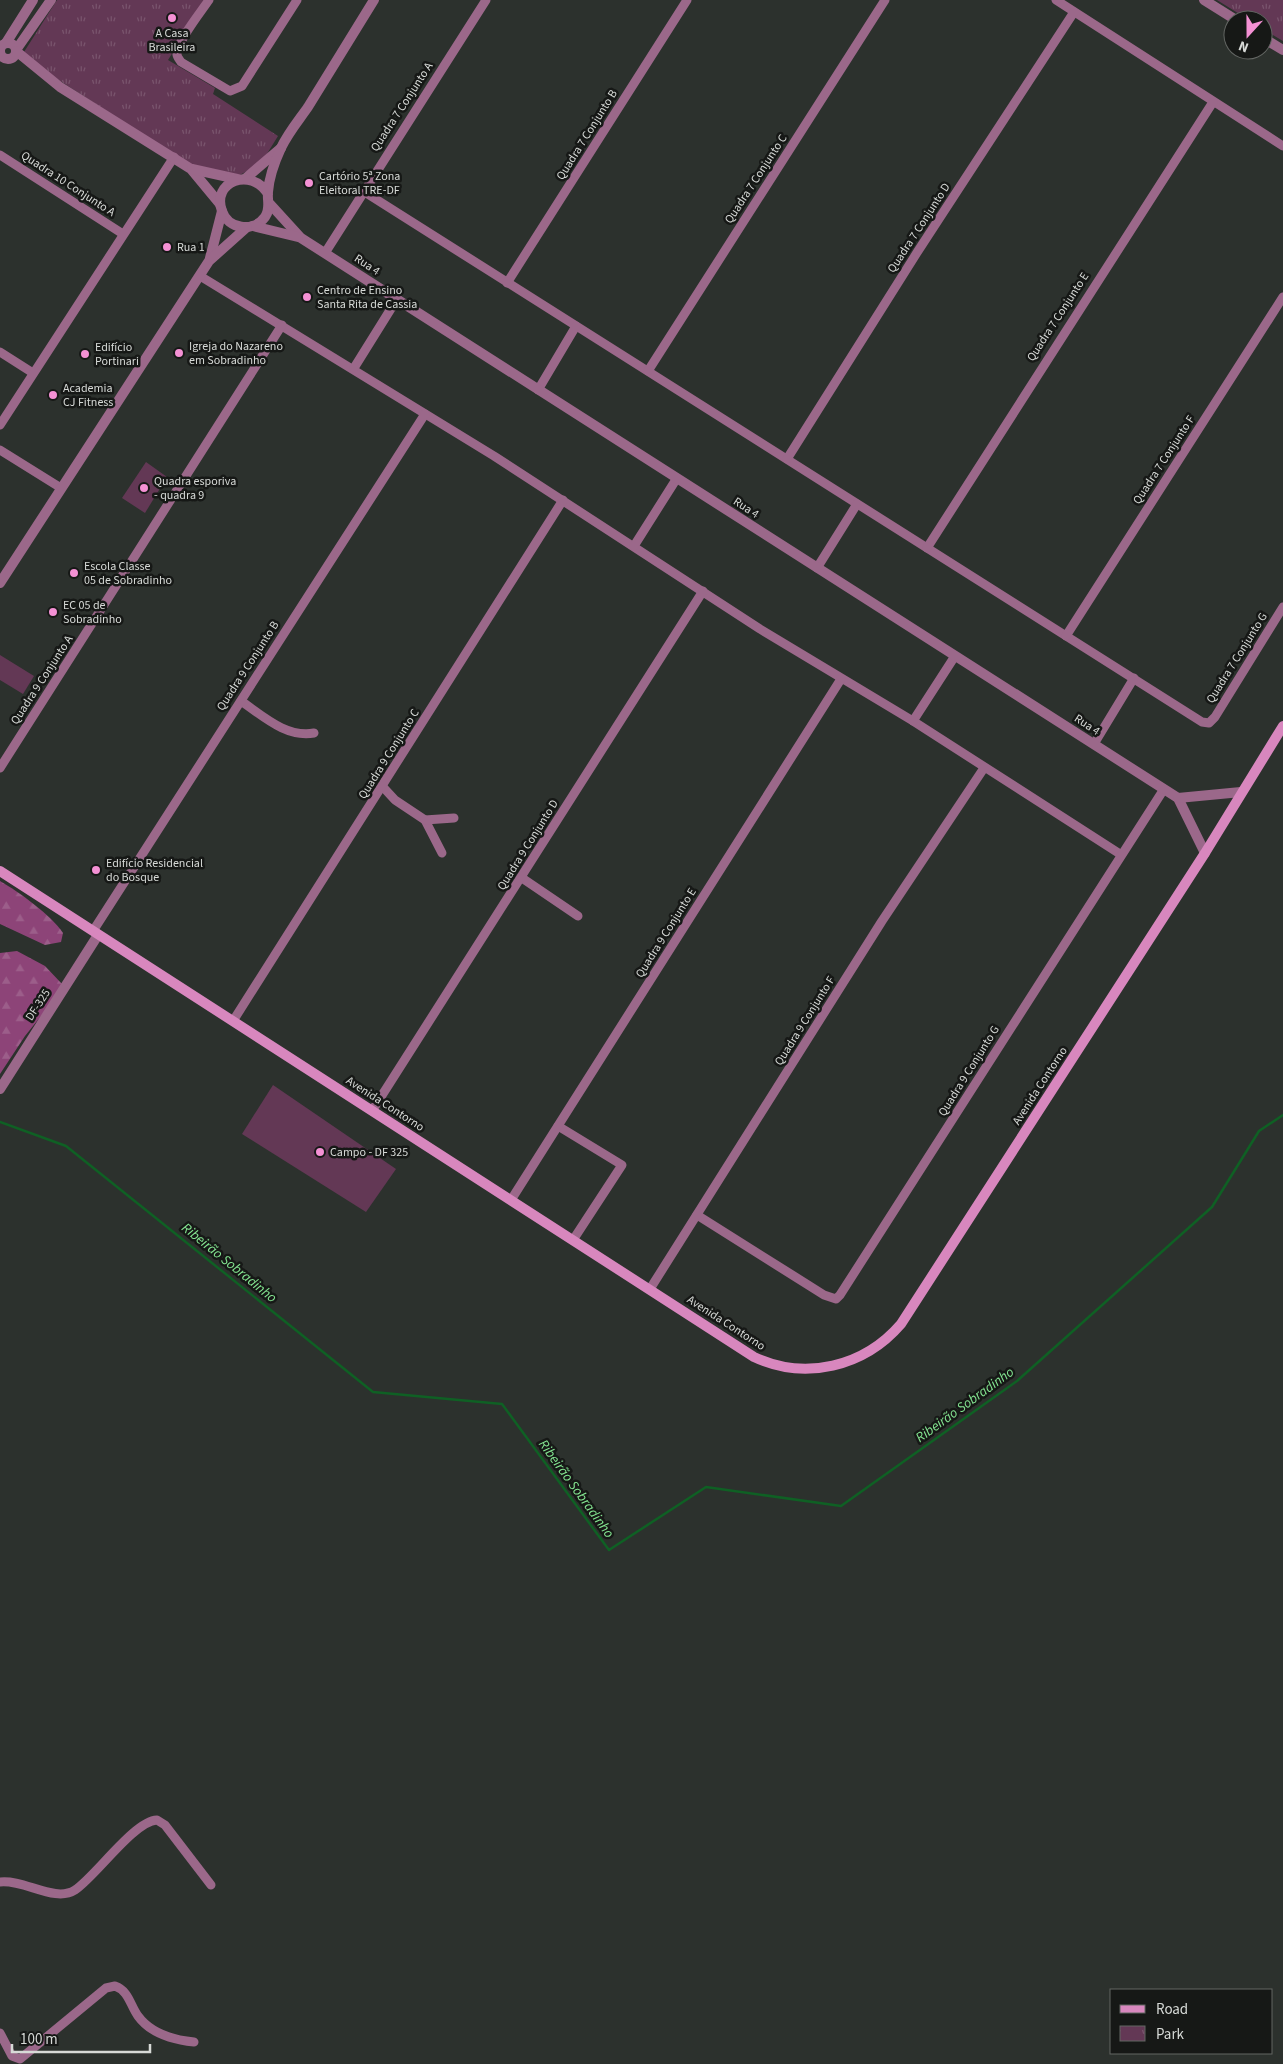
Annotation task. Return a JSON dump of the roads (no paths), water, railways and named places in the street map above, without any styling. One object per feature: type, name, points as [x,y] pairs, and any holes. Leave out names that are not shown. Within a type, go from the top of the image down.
[{"type":"main road","name":"Avenida Contorno","points":[[0,871],[754,1357],[786,1368],[807,1370],[841,1364],[857,1358],[882,1343],[914,1306],[1204,853],[1240,792],[1283,726]]},
{"type":"street","points":[[2,46],[33,0]]},
{"type":"street","points":[[14,53],[51,0]]},
{"type":"street","points":[[209,0],[182,41],[177,51],[177,56],[181,62],[230,91],[242,86],[297,0]]},
{"type":"street","points":[[0,583],[209,261],[225,189],[241,179],[281,147],[374,0]]},
{"type":"street","name":"Quadra 7 Conjunto A","points":[[325,253],[486,0]]},
{"type":"street","name":"Quadra 7 Conjunto B","points":[[507,283],[687,0]]},
{"type":"street","name":"Quadra 7 Conjunto C","points":[[648,371],[885,0]]},
{"type":"street","points":[[1056,0],[1213,102],[1282,144]]},
{"type":"street","points":[[1204,0],[1223,12]]},
{"type":"street","name":"Quadra 7 Conjunto D","points":[[788,459],[918,251],[1074,12]]},
{"type":"street","points":[[2,46],[12,44],[14,53],[40,72],[192,169],[232,223],[301,238]]},
{"type":"street","name":"Quadra 7 Conjunto E","points":[[926,548],[1213,102]]},
{"type":"street","points":[[209,261],[250,227],[264,218],[281,147]]},
{"type":"street","name":"Quadra 10 Conjunto A","points":[[0,155],[123,234]]},
{"type":"street","points":[[0,425],[174,157]]},
{"type":"street","points":[[192,169],[259,183],[269,199],[301,238]]},
{"type":"street","points":[[363,191],[1134,678],[1094,744]]},
{"type":"street","name":"Rua 4","points":[[301,238],[1178,798]]},
{"type":"street","points":[[200,276],[354,368],[564,500],[841,679],[913,721],[1120,854]]},
{"type":"street","name":"Quadra 7 Conjunto F","points":[[1066,636],[1283,297]]},
{"type":"street","points":[[354,368],[397,299]]},
{"type":"street","name":"Quadra 9 Conjunto A","points":[[0,768],[282,325]]},
{"type":"street","points":[[538,390],[576,326]]},
{"type":"street","points":[[0,352],[33,373]]},
{"type":"street","name":"Quadra 9 Conjunto B","points":[[96,933],[241,701],[425,414]]},
{"type":"street","points":[[0,450],[61,488]]},
{"type":"street","points":[[634,546],[676,478]]},
{"type":"street","name":"Quadra 9 Conjunto C","points":[[233,1020],[564,500]]},
{"type":"street","points":[[817,568],[856,504]]},
{"type":"street","name":"Quadra 9 Conjunto D","points":[[372,1111],[703,591]]},
{"type":"street","name":"Quadra 7 Conjunto G","points":[[1134,678],[1202,722],[1211,722],[1283,606]]},
{"type":"street","points":[[913,721],[955,656]]},
{"type":"street","name":"Quadra 9 Conjunto E","points":[[511,1200],[841,679]]},
{"type":"street","points":[[241,701],[285,730],[296,734],[314,733]]},
{"type":"street","name":"Quadra 9 Conjunto F","points":[[650,1289],[882,921],[984,768]]},
{"type":"street","points":[[383,787],[395,800],[425,820],[442,853]]},
{"type":"street","name":"Quadra 9 Conjunto G","points":[[697,1216],[824,1295],[836,1299],[846,1288],[1120,854],[1164,789]]},
{"type":"street","points":[[1204,853],[1178,798],[1240,792]]},
{"type":"street","points":[[425,820],[454,818]]},
{"type":"street","points":[[522,878],[578,916]]},
{"type":"street","name":"DF-325","points":[[0,1089],[96,933]]},
{"type":"street","points":[[558,1126],[622,1165],[573,1240]]},
{"type":"street","points":[[0,1882],[28,1884],[60,1895],[72,1892],[88,1879],[142,1825],[156,1820],[165,1824],[211,1885]]},
{"type":"street","points":[[0,2033],[12,2056],[20,2059],[106,1988],[115,1986],[126,1992],[139,2018],[149,2026],[167,2038],[194,2042]]},
{"type":"waterway","name":"Ribeirão Sobradinho","points":[[0,1122],[66,1146],[373,1392],[502,1404],[609,1550],[706,1487],[841,1506],[1017,1381],[1212,1207],[1259,1131],[1283,1115]]},
{"type":"place","name":"A Casa Brasileira","points":[[172,18]]},
{"type":"place","name":"Cartório 5ª Zona Eleitoral TRE-DF","points":[[309,183]]},
{"type":"place","name":"Rua 1","points":[[167,247]]},
{"type":"place","name":"Centro de Ensino Santa Rita de Cassia","points":[[307,297]]},
{"type":"place","name":"Igreja do Nazareno em Sobradinho","points":[[179,353]]},
{"type":"place","name":"Edifício Portinari","points":[[85,354]]},
{"type":"place","name":"Academia CJ Fitness","points":[[53,395]]},
{"type":"place","name":"Quadra esporiva - quadra 9","points":[[144,488]]},
{"type":"place","name":"Escola Classe 05 de Sobradinho","points":[[74,573]]},
{"type":"place","name":"EC 05 de Sobradinho","points":[[53,612]]},
{"type":"place","name":"Edifício Residencial do Bosque","points":[[96,870]]},
{"type":"place","name":"Campo - DF 325","points":[[320,1152]]}]
